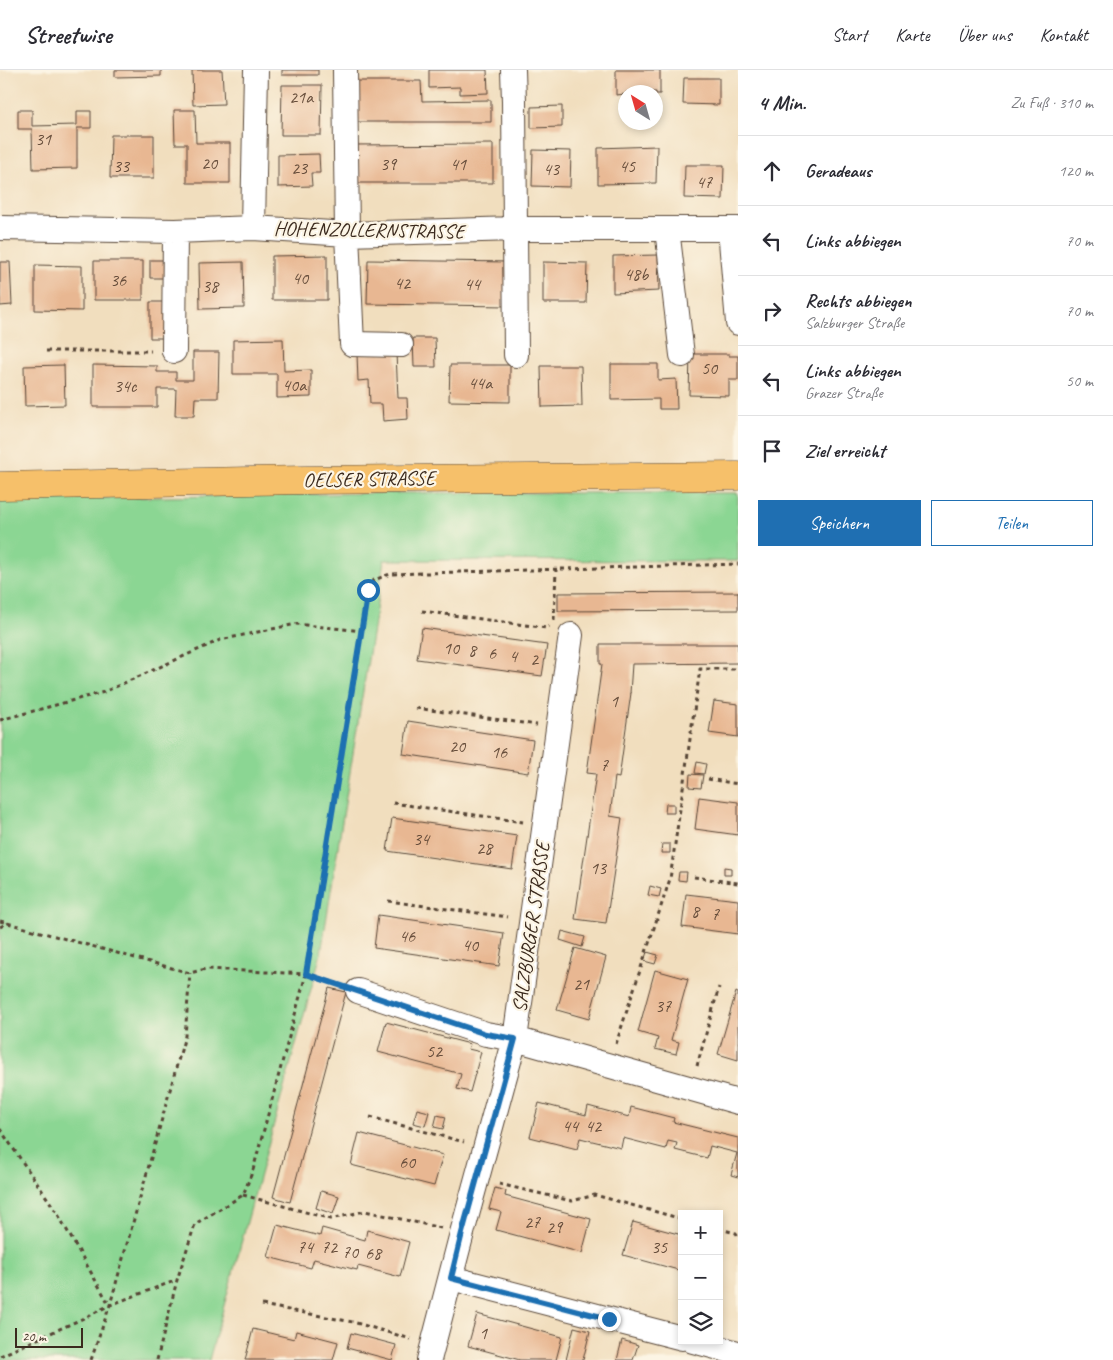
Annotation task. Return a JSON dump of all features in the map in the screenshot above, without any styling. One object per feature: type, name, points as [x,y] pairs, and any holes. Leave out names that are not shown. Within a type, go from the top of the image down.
[{"type":"main road","name":"OELSER STRASSE","points":[[0,486],[395,479],[738,476]]},
{"type":"street","points":[[253,228],[256,70]]},
{"type":"street","points":[[345,70],[347,234],[352,344],[401,345]]},
{"type":"street","points":[[513,70],[516,355]]},
{"type":"street","name":"HOHENZOLLERNSTRASSE","points":[[0,228],[175,231],[253,228],[347,234],[515,230],[734,229]]},
{"type":"street","points":[[667,229],[682,355]]},
{"type":"street","points":[[734,229],[738,323]]},
{"type":"street","points":[[174,351],[175,231]]},
{"type":"street","name":"SALZBURGER STRASSE","points":[[431,1352],[515,1039],[558,728],[562,627]]},
{"type":"street","points":[[358,991],[486,1034],[515,1039],[738,1102]]},
{"type":"street","points":[[451,1278],[678,1337]]},
{"type":"street","points":[[708,1345],[738,1353]]},
{"type":"path","points":[[46,351],[174,351]]},
{"type":"path","points":[[157,1360],[177,1280],[196,1224],[243,1194],[253,1170],[306,974],[368,590],[374,580],[390,574],[738,564]]},
{"type":"path","points":[[422,611],[547,628],[562,627],[556,570]]},
{"type":"path","points":[[0,720],[104,692],[220,640],[296,624],[362,631]]},
{"type":"path","points":[[608,1066],[670,879],[700,669],[738,669]]},
{"type":"path","points":[[416,708],[558,728]]},
{"type":"path","points":[[708,780],[738,784]]},
{"type":"path","points":[[393,803],[545,825]]},
{"type":"path","points":[[694,877],[738,883]]},
{"type":"path","points":[[388,901],[531,920]]},
{"type":"path","points":[[0,921],[190,973],[206,969],[306,974],[358,991]]},
{"type":"path","points":[[0,927],[8,923]]},
{"type":"path","points":[[91,1360],[110,1304],[185,1036],[190,973]]},
{"type":"path","points":[[691,1089],[719,988]]},
{"type":"path","points":[[370,1117],[485,1148]]},
{"type":"path","points":[[0,1129],[56,1211],[110,1304]]},
{"type":"path","points":[[477,1179],[572,1201],[595,1195],[678,1218]]},
{"type":"path","points":[[243,1194],[331,1219],[365,1211],[462,1233]]},
{"type":"path","points":[[723,1230],[736,1233],[738,1236]]},
{"type":"path","points":[[0,1356],[110,1304],[177,1280]]},
{"type":"path","points":[[262,1305],[353,1322],[431,1352]]},
{"type":"green space","points":[[385,493],[738,493],[738,561],[384,560],[321,953],[209,1360],[0,1360],[0,500]]},
{"type":"building","points":[[115,70],[161,70],[161,76],[115,77]]},
{"type":"building","points":[[192,70],[222,70],[224,104],[193,105]]},
{"type":"building","points":[[282,70],[318,70],[318,75],[282,75]]},
{"type":"building","points":[[429,70],[487,70],[488,93],[460,94],[460,87],[429,88]]},
{"type":"building","points":[[616,70],[660,70],[660,85],[618,85],[618,95],[616,95]]},
{"type":"building","points":[[684,78],[719,78],[719,105],[683,104]]},
{"type":"building","points":[[353,81],[421,81],[422,101],[491,100],[491,122],[353,122]]},
{"type":"building","points":[[282,85],[322,85],[321,135],[281,135]]},
{"type":"building","points":[[562,106],[562,127],[531,128],[531,107]]},
{"type":"building","points":[[18,110],[32,110],[32,126],[77,125],[77,111],[91,111],[91,128],[77,128],[77,168],[33,169],[32,129],[18,129]]},
{"type":"building","points":[[174,110],[195,110],[196,143],[230,143],[230,183],[187,183],[187,144],[175,144]]},
{"type":"building","points":[[111,135],[154,135],[154,178],[110,178]]},
{"type":"building","points":[[493,144],[493,183],[353,183],[353,145]]},
{"type":"building","points":[[657,146],[656,183],[598,184],[598,148]]},
{"type":"building","points":[[533,150],[571,151],[570,187],[532,186]]},
{"type":"building","points":[[319,154],[320,173],[311,173],[312,186],[278,187],[278,155]]},
{"type":"building","points":[[685,165],[724,165],[723,199],[684,198]]},
{"type":"building","points":[[327,255],[327,300],[272,300],[272,256]]},
{"type":"building","points":[[658,255],[659,291],[613,293],[613,256]]},
{"type":"building","points":[[150,260],[168,260],[168,278],[150,278]]},
{"type":"building","points":[[368,260],[508,262],[507,306],[367,304]]},
{"type":"building","points":[[94,261],[143,261],[143,300],[94,300]]},
{"type":"building","points":[[0,262],[10,262],[12,305],[0,306]]},
{"type":"building","points":[[243,262],[244,308],[200,309],[199,263]]},
{"type":"building","points":[[543,262],[587,263],[586,303],[543,303]]},
{"type":"building","points":[[35,265],[82,266],[82,311],[35,310]]},
{"type":"building","points":[[150,302],[168,302],[168,338],[150,338]]},
{"type":"building","points":[[413,338],[435,338],[436,367],[414,367]]},
{"type":"building","points":[[283,339],[284,371],[311,370],[311,397],[277,398],[277,374],[233,374],[233,340]]},
{"type":"building","points":[[193,352],[219,352],[218,398],[195,398],[194,416],[175,416],[176,389],[157,389],[157,407],[93,407],[93,365],[157,366],[157,372],[176,372],[176,380],[193,380]]},
{"type":"building","points":[[396,353],[398,398],[407,398],[408,419],[383,421],[382,404],[370,404],[369,380],[358,381],[357,354]]},
{"type":"building","points":[[690,354],[729,354],[729,356],[738,356],[738,380],[729,380],[729,396],[689,395]]},
{"type":"building","points":[[611,364],[658,364],[658,380],[676,379],[677,409],[659,409],[659,399],[611,400]]},
{"type":"building","points":[[64,365],[65,405],[25,406],[24,366]]},
{"type":"building","points":[[450,365],[510,365],[510,402],[449,401]]},
{"type":"building","points":[[541,366],[581,366],[582,406],[542,407]]},
{"type":"building","points":[[738,592],[738,610],[558,611],[558,593]]},
{"type":"building","points":[[422,628],[547,645],[542,676],[417,659]]},
{"type":"building","points":[[600,644],[738,644],[738,663],[632,664],[631,693],[619,778],[615,777],[610,816],[622,818],[606,923],[575,919],[596,774],[587,773],[602,664],[600,664]]},
{"type":"building","points":[[714,701],[738,704],[738,737],[709,733]]},
{"type":"building","points":[[408,721],[533,740],[528,773],[403,754]]},
{"type":"building","points":[[697,762],[706,764],[704,774],[695,773]]},
{"type":"building","points":[[690,774],[703,775],[701,788],[689,787]]},
{"type":"building","points":[[699,797],[738,802],[738,835],[695,829]]},
{"type":"building","points":[[666,804],[674,804],[674,813],[665,813]]},
{"type":"building","points":[[392,818],[517,836],[512,869],[387,851]]},
{"type":"building","points":[[662,844],[670,844],[670,853],[661,853]]},
{"type":"building","points":[[724,867],[731,868],[731,875],[724,875]]},
{"type":"building","points":[[679,872],[687,872],[686,881],[678,880]]},
{"type":"building","points":[[650,886],[661,889],[659,897],[648,895]]},
{"type":"building","points":[[686,894],[738,900],[738,934],[682,927]]},
{"type":"building","points":[[378,915],[504,933],[499,966],[374,948]]},
{"type":"building","points":[[562,931],[585,937],[582,947],[560,940]]},
{"type":"building","points":[[575,948],[606,957],[589,1019],[557,1010]]},
{"type":"building","points":[[647,952],[658,955],[655,964],[644,961]]},
{"type":"building","points":[[655,970],[688,979],[671,1040],[679,1042],[676,1054],[655,1049],[658,1038],[638,1032]]},
{"type":"building","points":[[329,988],[346,992],[290,1202],[273,1197]]},
{"type":"building","points":[[736,992],[738,993],[738,1060],[718,1054]]},
{"type":"building","points":[[386,1022],[470,1044],[468,1049],[481,1052],[470,1092],[457,1089],[461,1074],[378,1052]]},
{"type":"building","points":[[539,1103],[586,1115],[588,1106],[629,1117],[631,1107],[674,1118],[673,1122],[738,1138],[738,1177],[731,1175],[737,1153],[710,1146],[707,1158],[675,1150],[677,1143],[668,1141],[666,1149],[623,1138],[621,1148],[580,1138],[577,1149],[530,1137]]},
{"type":"building","points":[[417,1109],[429,1112],[425,1126],[413,1123]]},
{"type":"building","points":[[437,1115],[446,1117],[443,1129],[434,1127]]},
{"type":"building","points":[[359,1133],[443,1155],[434,1186],[351,1165]]},
{"type":"building","points":[[495,1188],[506,1191],[505,1196],[591,1219],[582,1253],[496,1230],[501,1212],[489,1209]]},
{"type":"building","points":[[321,1191],[339,1196],[333,1214],[316,1208]]},
{"type":"building","points":[[633,1222],[678,1234],[678,1270],[623,1255]]},
{"type":"building","points":[[277,1225],[320,1236],[322,1228],[365,1240],[367,1230],[409,1242],[400,1277],[358,1266],[357,1270],[314,1259],[311,1268],[268,1257]]},
{"type":"building","points":[[477,1314],[562,1337],[556,1360],[520,1360],[468,1346]]},
{"type":"building","points":[[574,1327],[590,1331],[583,1360],[566,1360]]},
{"type":"building","points":[[253,1329],[294,1339],[296,1331],[338,1342],[333,1360],[245,1360]]},
{"type":"building","points":[[351,1333],[396,1345],[392,1360],[347,1348]]},
{"type":"building","points":[[622,1340],[638,1345],[633,1360],[617,1360]]},
{"type":"route","points":[[368,590],[306,974],[486,1034],[515,1039],[451,1278],[609,1319]]}]
